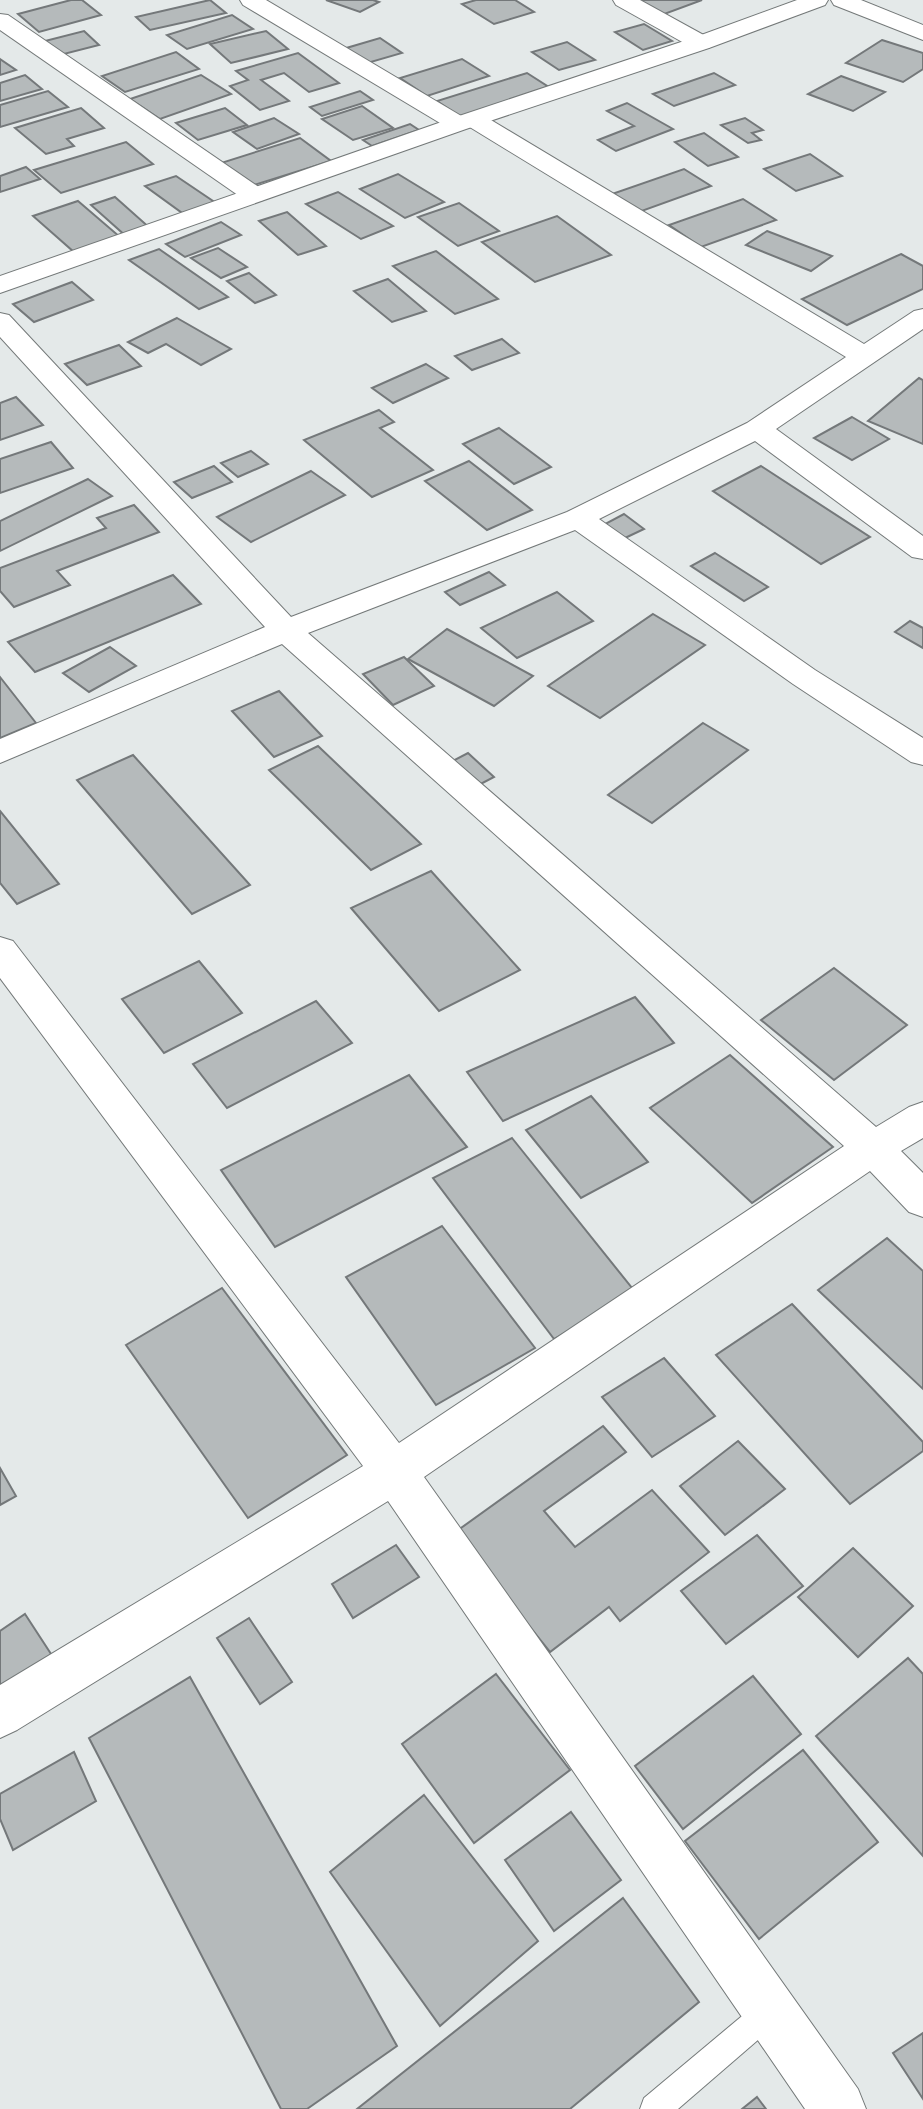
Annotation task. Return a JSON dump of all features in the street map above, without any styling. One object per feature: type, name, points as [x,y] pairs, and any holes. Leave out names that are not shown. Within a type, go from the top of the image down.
[{"type":"street","points":[[251,0],[466,121],[866,357]]},
{"type":"street","points":[[624,0],[701,43]]},
{"type":"street","points":[[0,285],[466,121],[701,43],[817,0]]},
{"type":"street","points":[[842,0],[923,33]]},
{"type":"street","points":[[0,20],[254,195]]},
{"type":"street","points":[[0,752],[286,630],[578,518],[757,429],[923,317]]},
{"type":"street","points":[[0,321],[286,630],[873,1148],[923,1200]]},
{"type":"street","points":[[757,429],[923,550]]},
{"type":"street","points":[[578,518],[804,677],[923,754]]},
{"type":"street","points":[[0,951],[394,1472],[838,2109]]},
{"type":"street","points":[[0,1713],[394,1472],[873,1148],[923,1118]]},
{"type":"lane","points":[[655,2109],[769,2011]]},
{"type":"building","points":[[71,0],[82,0],[101,15],[39,32],[18,14]]},
{"type":"building","points":[[210,0],[226,13],[150,30],[136,17]]},
{"type":"building","points":[[326,0],[373,0],[379,2],[360,12]]},
{"type":"building","points":[[476,0],[515,0],[534,12],[494,24],[462,4]]},
{"type":"building","points":[[642,0],[702,0],[659,16],[632,4]]},
{"type":"building","points":[[232,15],[253,29],[187,49],[167,35]]},
{"type":"building","points":[[644,24],[672,41],[643,50],[615,32]]},
{"type":"building","points":[[84,31],[99,45],[60,55],[45,41]]},
{"type":"building","points":[[266,31],[288,49],[231,63],[210,44]]},
{"type":"building","points":[[380,38],[402,53],[364,64],[343,49]]},
{"type":"building","points":[[882,40],[923,53],[923,69],[903,82],[846,63]]},
{"type":"building","points":[[567,42],[595,60],[559,70],[532,52]]},
{"type":"building","points":[[176,52],[199,69],[125,92],[102,76]]},
{"type":"building","points":[[298,53],[339,83],[309,92],[284,73],[261,80],[289,101],[260,110],[230,86],[248,80],[236,71]]},
{"type":"building","points":[[0,59],[16,70],[0,75]]},
{"type":"building","points":[[462,59],[489,76],[427,96],[400,78]]},
{"type":"building","points":[[527,73],[555,91],[463,119],[437,101]]},
{"type":"building","points":[[714,73],[735,85],[674,106],[653,94]]},
{"type":"building","points":[[25,75],[42,89],[0,101],[0,83]]},
{"type":"building","points":[[201,75],[231,94],[160,119],[130,99]]},
{"type":"building","points":[[841,76],[885,92],[853,111],[808,94]]},
{"type":"building","points":[[48,91],[68,107],[0,127],[0,105]]},
{"type":"building","points":[[360,91],[373,100],[322,116],[310,107]]},
{"type":"building","points":[[627,103],[673,129],[616,151],[598,140],[634,126],[607,111]]},
{"type":"building","points":[[362,106],[393,128],[353,140],[322,119]]},
{"type":"building","points":[[81,108],[104,128],[67,139],[74,146],[46,154],[15,128]]},
{"type":"building","points":[[225,108],[247,125],[198,140],[176,123]]},
{"type":"building","points":[[274,118],[299,134],[257,149],[233,132]]},
{"type":"building","points":[[745,118],[763,130],[752,133],[761,140],[748,143],[721,125]]},
{"type":"building","points":[[410,124],[419,130],[372,146],[363,140]]},
{"type":"building","points":[[704,133],[738,157],[708,166],[675,142]]},
{"type":"building","points":[[300,138],[331,161],[251,186],[221,163]]},
{"type":"building","points":[[126,142],[153,164],[61,193],[34,170]]},
{"type":"building","points":[[810,154],[842,176],[796,191],[764,169]]},
{"type":"building","points":[[26,167],[40,179],[0,192],[0,176]]},
{"type":"building","points":[[684,169],[711,186],[639,212],[612,194]]},
{"type":"building","points":[[398,174],[444,202],[405,218],[360,189]]},
{"type":"building","points":[[176,176],[216,203],[185,215],[145,186]]},
{"type":"building","points":[[338,192],[393,226],[361,239],[306,204]]},
{"type":"building","points":[[115,197],[151,229],[127,237],[91,205]]},
{"type":"building","points":[[743,199],[776,220],[701,247],[669,225]]},
{"type":"building","points":[[78,201],[120,237],[74,252],[33,216]]},
{"type":"building","points":[[459,203],[499,231],[458,246],[418,217]]},
{"type":"building","points":[[287,212],[326,246],[298,255],[259,221]]},
{"type":"building","points":[[557,216],[611,255],[535,282],[482,242]]},
{"type":"building","points":[[221,222],[241,235],[185,257],[166,244]]},
{"type":"building","points":[[767,231],[832,256],[811,271],[746,245]]},
{"type":"building","points":[[218,248],[247,267],[221,278],[191,258]]},
{"type":"building","points":[[159,249],[228,297],[199,309],[129,260]]},
{"type":"building","points":[[436,251],[498,299],[455,314],[393,266]]},
{"type":"building","points":[[901,254],[923,266],[923,289],[847,325],[802,299]]},
{"type":"building","points":[[249,273],[276,295],[255,303],[227,281]]},
{"type":"building","points":[[388,279],[426,311],[392,322],[354,291]]},
{"type":"building","points":[[72,282],[93,300],[34,322],[13,304]]},
{"type":"building","points":[[177,318],[231,349],[201,365],[166,344],[148,353],[128,342]]},
{"type":"building","points":[[502,339],[519,353],[472,370],[455,356]]},
{"type":"building","points":[[119,345],[141,366],[87,385],[65,364]]},
{"type":"building","points":[[426,364],[448,378],[393,403],[372,388]]},
{"type":"building","points":[[919,378],[923,380],[923,444],[868,421]]},
{"type":"building","points":[[16,397],[43,425],[0,440],[0,403]]},
{"type":"building","points":[[379,410],[394,422],[380,428],[433,470],[372,497],[304,440]]},
{"type":"building","points":[[852,417],[889,439],[852,460],[814,438]]},
{"type":"building","points":[[499,428],[551,467],[514,484],[463,444]]},
{"type":"building","points":[[51,442],[73,468],[0,493],[0,459]]},
{"type":"building","points":[[251,451],[268,464],[238,477],[221,463]]},
{"type":"building","points":[[469,461],[532,510],[487,530],[425,481]]},
{"type":"building","points":[[214,466],[232,482],[192,498],[174,482]]},
{"type":"building","points":[[761,466],[870,537],[821,564],[713,491]]},
{"type":"building","points":[[311,471],[345,495],[251,542],[217,517]]},
{"type":"building","points":[[88,479],[112,496],[0,551],[0,521]]},
{"type":"building","points":[[134,505],[159,532],[57,571],[70,585],[14,607],[0,591],[0,568],[106,528],[97,518]]},
{"type":"building","points":[[624,514],[644,529],[625,538],[605,524]]},
{"type":"building","points":[[715,553],[768,587],[744,601],[691,566]]},
{"type":"building","points":[[489,572],[505,585],[460,605],[445,592]]},
{"type":"building","points":[[173,575],[201,604],[35,672],[8,642]]},
{"type":"building","points":[[557,592],[593,621],[517,658],[481,628]]},
{"type":"building","points":[[653,614],[705,645],[600,718],[548,686]]},
{"type":"building","points":[[910,621],[923,628],[923,648],[895,632]]},
{"type":"building","points":[[447,629],[533,676],[494,706],[408,659]]},
{"type":"building","points":[[110,647],[136,666],[89,692],[63,673]]},
{"type":"building","points":[[404,657],[434,686],[393,705],[363,674]]},
{"type":"building","points":[[0,677],[36,723],[0,738]]},
{"type":"building","points":[[279,691],[322,736],[274,757],[232,711]]},
{"type":"building","points":[[703,723],[748,750],[652,823],[608,795]]},
{"type":"building","points":[[318,746],[421,844],[371,870],[269,770]]},
{"type":"building","points":[[468,753],[494,777],[473,788],[447,764]]},
{"type":"building","points":[[133,755],[250,885],[192,914],[77,780]]},
{"type":"building","points":[[0,811],[59,884],[17,904],[0,883]]},
{"type":"building","points":[[431,871],[520,970],[439,1011],[351,908]]},
{"type":"building","points":[[199,961],[242,1013],[164,1053],[122,999]]},
{"type":"building","points":[[834,968],[907,1025],[834,1080],[761,1020]]},
{"type":"building","points":[[635,997],[674,1043],[503,1121],[467,1072]]},
{"type":"building","points":[[316,1001],[352,1043],[227,1108],[193,1064]]},
{"type":"building","points":[[730,1055],[833,1147],[752,1203],[650,1108]]},
{"type":"building","points":[[409,1075],[467,1147],[275,1247],[221,1170]]},
{"type":"building","points":[[591,1096],[648,1162],[581,1198],[526,1130]]},
{"type":"building","points":[[512,1138],[636,1293],[554,1339],[433,1178]]},
{"type":"building","points":[[442,1226],[535,1348],[436,1405],[346,1277]]},
{"type":"building","points":[[887,1238],[923,1271],[923,1389],[818,1290]]},
{"type":"building","points":[[222,1288],[347,1455],[248,1518],[126,1345]]},
{"type":"building","points":[[792,1304],[923,1442],[923,1451],[850,1504],[716,1355]]},
{"type":"building","points":[[664,1358],[715,1416],[652,1457],[602,1397]]},
{"type":"building","points":[[603,1426],[626,1452],[544,1511],[575,1547],[652,1490],[709,1552],[620,1621],[609,1607],[550,1652],[454,1533]]},
{"type":"building","points":[[738,1441],[785,1489],[725,1535],[680,1486]]},
{"type":"building","points":[[0,1468],[16,1496],[0,1505]]},
{"type":"building","points":[[757,1535],[803,1586],[726,1644],[681,1591]]},
{"type":"building","points":[[396,1545],[419,1577],[353,1618],[332,1584]]},
{"type":"building","points":[[853,1548],[913,1606],[858,1657],[798,1597]]},
{"type":"building","points":[[25,1614],[66,1677],[0,1722],[0,1631]]},
{"type":"building","points":[[249,1618],[292,1682],[260,1704],[217,1638]]},
{"type":"building","points":[[908,1658],[923,1674],[923,1856],[816,1736]]},
{"type":"building","points":[[496,1674],[570,1770],[474,1843],[402,1744]]},
{"type":"building","points":[[753,1676],[801,1734],[683,1829],[635,1766]]},
{"type":"building","points":[[190,1677],[397,2046],[307,2109],[281,2109],[89,1738]]},
{"type":"building","points":[[803,1750],[878,1842],[759,1939],[685,1841]]},
{"type":"building","points":[[74,1752],[96,1801],[13,1850],[0,1819],[0,1794]]},
{"type":"building","points":[[424,1795],[538,1941],[440,2026],[330,1872]]},
{"type":"building","points":[[571,1812],[621,1880],[554,1931],[505,1860]]},
{"type":"building","points":[[623,1898],[699,2002],[570,2109],[357,2109]]},
{"type":"building","points":[[923,2033],[923,2099],[893,2053]]},
{"type":"building","points":[[757,2097],[766,2109],[742,2109]]}]
